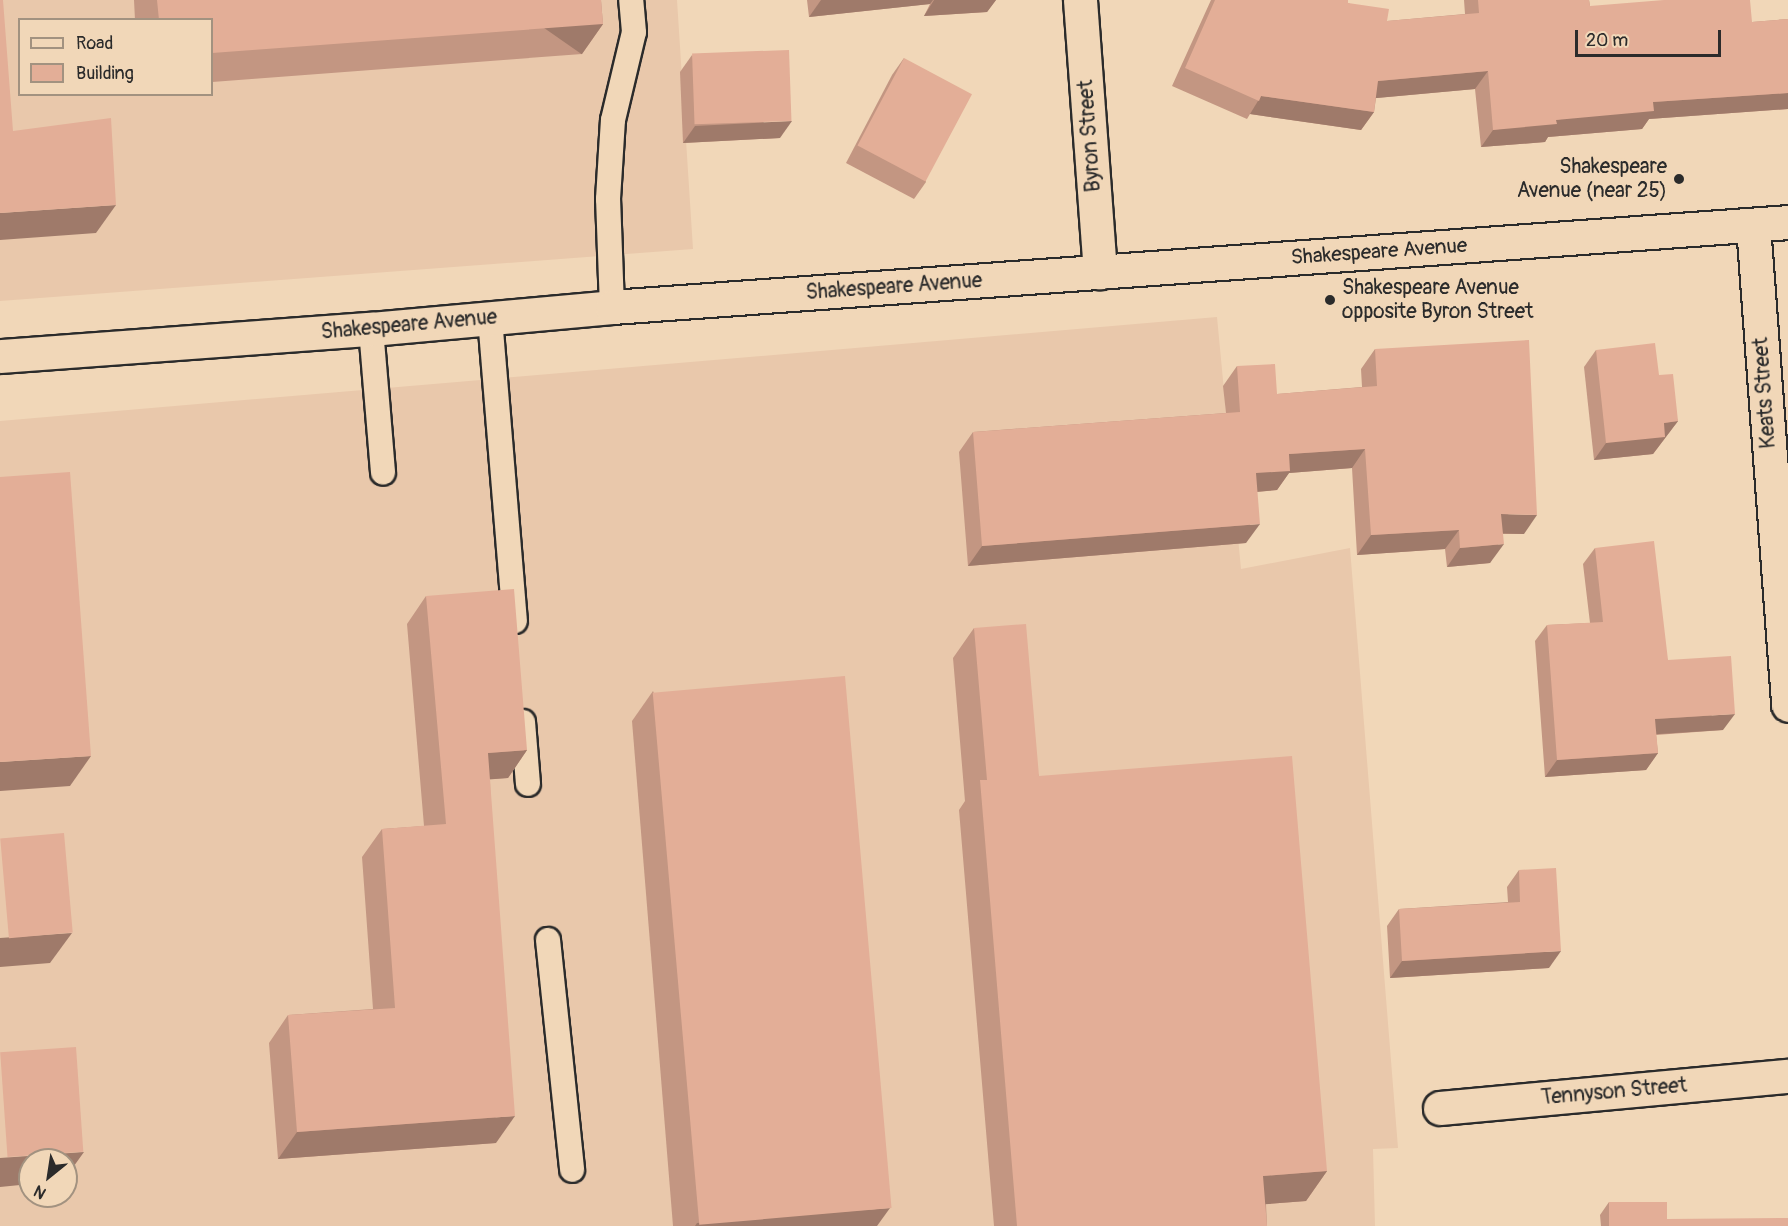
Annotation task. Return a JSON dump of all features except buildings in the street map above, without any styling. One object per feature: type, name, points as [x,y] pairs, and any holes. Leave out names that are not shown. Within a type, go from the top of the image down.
[{"type":"street","name":"Byron Street","points":[[1080,0],[1100,272]]},
{"type":"street","name":"Shakespeare Avenue","points":[[0,356],[371,329],[612,307],[1788,222]]},
{"type":"street","name":"Keats Street","points":[[1753,225],[1788,705]]},
{"type":"street","name":"Tennyson Street","points":[[1440,1108],[1788,1076]]},
{"type":"lane","points":[[612,307],[608,199],[613,120],[634,32],[631,0]]},
{"type":"lane","points":[[490,318],[516,642]]},
{"type":"lane","points":[[371,329],[383,472]]},
{"type":"lane","points":[[521,701],[528,784]]},
{"type":"lane","points":[[548,940],[572,1170]]},
{"type":"shaded area","points":[[0,0],[677,0],[693,249],[0,301]]},
{"type":"shaded area","points":[[1217,317],[1241,569],[1350,548],[1398,1148],[1373,1149],[1375,1226],[0,1226],[0,421]]},
{"type":"place","name":"Shakespeare Avenue (near 25)","points":[[1679,179]]},
{"type":"place","name":"Shakespeare Avenue opposite Byron Street","points":[[1330,300]]}]
